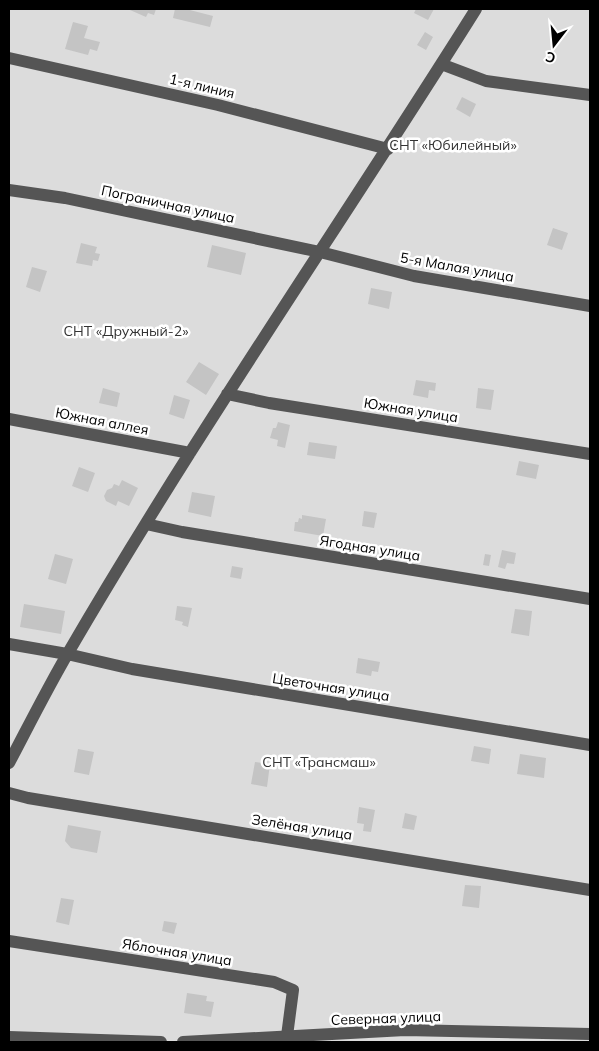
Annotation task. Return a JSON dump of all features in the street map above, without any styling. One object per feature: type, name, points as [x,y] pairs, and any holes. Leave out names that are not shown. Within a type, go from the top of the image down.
[{"type":"street","points":[[9,763],[67,654],[146,524],[227,394],[388,149],[476,9]]},
{"type":"street","name":"1-я линия","points":[[9,58],[218,104],[388,149]]},
{"type":"street","points":[[441,64],[486,81],[590,95]]},
{"type":"street","name":"Пограничная улица","points":[[9,190],[65,198],[320,252]]},
{"type":"street","name":"5-я Малая улица","points":[[320,252],[414,276],[590,306]]},
{"type":"street","name":"Южная улица","points":[[227,394],[590,454]]},
{"type":"street","name":"Южная аллея","points":[[9,419],[190,453]]},
{"type":"street","name":"Ягодная улица","points":[[146,524],[172,530],[590,599]]},
{"type":"street","name":"Цветочная улица","points":[[9,644],[67,654],[132,669],[590,745]]},
{"type":"street","name":"Зелёная улица","points":[[9,792],[28,798],[590,890]]},
{"type":"street","name":"Яблочная улица","points":[[9,941],[274,982],[293,990],[287,1036]]},
{"type":"street","name":"Северная улица","points":[[183,1042],[405,1030],[590,1034]]},
{"type":"street","points":[[9,1037],[161,1042]]},
{"type":"green space","name":"СНТ «Трансмаш»","points":[[9,9],[590,9],[590,1042],[9,1042]]},
{"type":"building","points":[[130,9],[156,9],[154,15],[148,13],[146,17]]},
{"type":"building","points":[[175,9],[186,9],[213,16],[210,27],[173,18]]},
{"type":"building","points":[[416,9],[434,9],[428,20],[414,13]]},
{"type":"building","points":[[73,22],[88,26],[84,38],[100,42],[97,51],[90,49],[88,55],[65,49]]},
{"type":"building","points":[[425,32],[433,37],[426,50],[417,45]]},
{"type":"building","points":[[462,97],[476,104],[470,117],[456,109]]},
{"type":"building","points":[[553,228],[568,233],[562,250],[547,245]]},
{"type":"building","points":[[81,243],[97,247],[95,253],[100,254],[98,261],[93,260],[92,266],[76,263]]},
{"type":"building","points":[[212,245],[246,253],[241,275],[207,267]]},
{"type":"building","points":[[32,267],[47,271],[40,292],[26,287]]},
{"type":"building","points":[[371,288],[392,292],[389,309],[368,304]]},
{"type":"building","points":[[199,362],[219,374],[206,395],[186,382]]},
{"type":"building","points":[[416,380],[436,383],[435,391],[429,390],[428,398],[413,395]]},
{"type":"building","points":[[103,388],[120,393],[117,407],[99,403]]},
{"type":"building","points":[[478,388],[494,390],[491,410],[476,408]]},
{"type":"building","points":[[174,395],[190,400],[184,419],[169,414]]},
{"type":"building","points":[[278,422],[290,425],[285,448],[277,446],[278,440],[270,438],[273,428],[276,428]]},
{"type":"building","points":[[309,442],[337,446],[335,459],[307,455]]},
{"type":"building","points":[[519,461],[539,465],[536,479],[516,475]]},
{"type":"building","points":[[79,467],[95,473],[88,492],[72,486]]},
{"type":"building","points":[[122,480],[138,488],[129,506],[118,501],[116,506],[106,501],[104,496],[107,490],[112,488],[114,484],[119,486]]},
{"type":"building","points":[[192,492],[215,496],[211,517],[188,512]]},
{"type":"building","points":[[364,511],[377,513],[374,528],[362,526]]},
{"type":"building","points":[[302,515],[326,519],[323,536],[294,531],[295,522],[298,522],[299,518],[302,519]]},
{"type":"building","points":[[502,550],[516,553],[514,564],[507,563],[505,569],[498,567]]},
{"type":"building","points":[[55,554],[73,559],[66,584],[48,579]]},
{"type":"building","points":[[485,554],[491,555],[489,566],[483,565]]},
{"type":"building","points":[[232,566],[243,568],[241,579],[230,577]]},
{"type":"building","points":[[24,604],[65,611],[61,634],[20,627]]},
{"type":"building","points":[[177,606],[192,608],[188,627],[182,625],[183,622],[175,620]]},
{"type":"building","points":[[515,609],[532,611],[529,636],[511,633]]},
{"type":"building","points":[[358,658],[380,662],[378,672],[372,671],[371,676],[356,673]]},
{"type":"building","points":[[474,746],[491,749],[489,764],[471,761]]},
{"type":"building","points":[[78,749],[94,752],[89,775],[74,772]]},
{"type":"building","points":[[520,754],[546,758],[544,778],[517,774]]},
{"type":"building","points":[[255,762],[270,764],[267,787],[251,784]]},
{"type":"building","points":[[359,807],[375,810],[371,832],[363,831],[364,824],[357,823]]},
{"type":"building","points":[[405,813],[417,816],[414,830],[402,828]]},
{"type":"building","points":[[68,825],[101,831],[97,853],[71,848],[65,841]]},
{"type":"building","points":[[465,885],[481,886],[479,908],[462,906]]},
{"type":"building","points":[[61,898],[74,900],[69,925],[56,922]]},
{"type":"building","points":[[164,921],[177,923],[174,934],[162,931]]},
{"type":"building","points":[[187,993],[207,996],[206,1001],[214,1002],[211,1017],[184,1013]]},
{"type":"park label","name":"СНТ «Юбилейный»","points":[[453,145]]},
{"type":"park label","name":"СНТ «Дружный-2»","points":[[126,331]]}]
